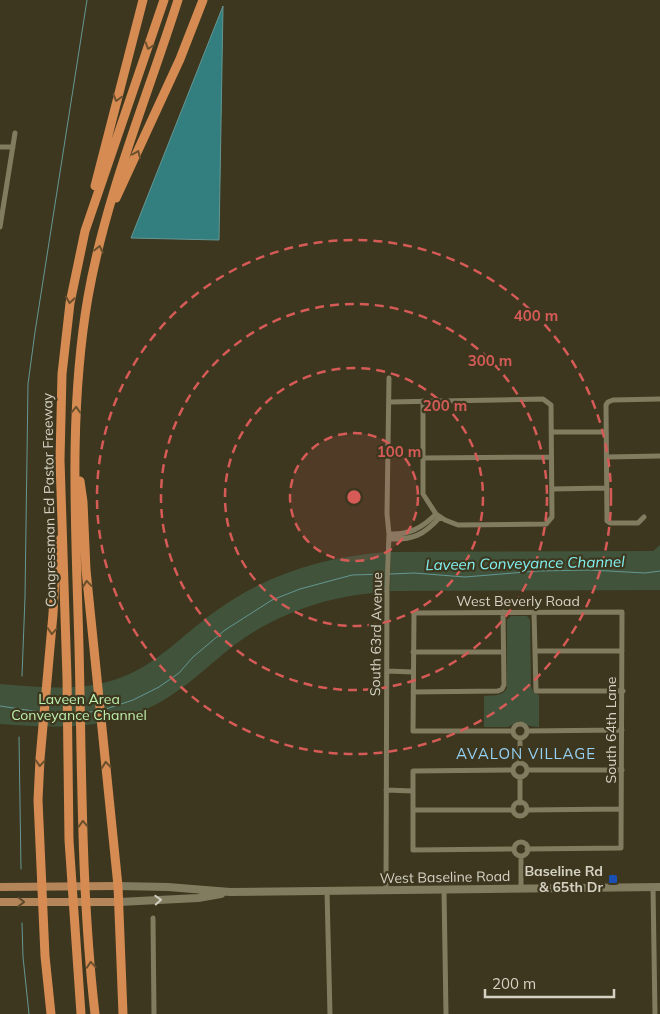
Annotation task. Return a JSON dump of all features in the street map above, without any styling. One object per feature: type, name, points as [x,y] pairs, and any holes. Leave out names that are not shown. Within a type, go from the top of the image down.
[{"type":"highway","points":[[89,218],[98,173],[143,0]]},
{"type":"highway","name":"Congressman Ed Pastor Freeway","points":[[81,1014],[70,873],[68,725],[60,460],[62,374],[74,277],[89,218],[164,0]]},
{"type":"highway","name":"Congressman Ed Pastor Freeway","points":[[96,1014],[85,872],[75,459],[77,382],[88,293],[108,214],[178,0]]},
{"type":"highway","points":[[108,214],[125,182],[182,53],[203,0]]},
{"type":"highway","points":[[75,459],[83,502],[86,570],[118,886],[123,1014]]},
{"type":"highway","points":[[51,1014],[46,974],[38,800],[53,614],[57,480],[60,460]]},
{"type":"main road","points":[[0,887],[118,886]]},
{"type":"main road","name":"West Baseline Road","points":[[118,886],[168,887],[230,892],[656,887]]},
{"type":"main road","name":"West Baseline Road","points":[[119,902],[198,898],[230,892]]},
{"type":"main road","points":[[0,902],[119,902]]},
{"type":"street","points":[[0,226],[15,133]]},
{"type":"street","points":[[0,147],[12,147]]},
{"type":"street","name":"South 63rd Avenue","points":[[386,890],[387,584],[389,537],[387,514],[390,378]]},
{"type":"street","points":[[644,517],[638,523],[610,523],[608,521],[606,405],[613,400],[660,399]]},
{"type":"street","points":[[389,402],[423,401],[543,400],[547,402],[551,405],[552,517],[550,521],[546,524],[458,525],[438,515],[424,494],[423,401]]},
{"type":"street","points":[[551,432],[606,432]]},
{"type":"street","points":[[607,457],[660,456]]},
{"type":"street","points":[[423,458],[551,457]]},
{"type":"street","points":[[552,489],[607,488]]},
{"type":"street","points":[[389,537],[399,539],[419,535],[432,526],[438,515]]},
{"type":"street","points":[[413,692],[498,691],[502,689],[504,685],[503,612]]},
{"type":"street","points":[[534,612],[536,691],[622,691]]},
{"type":"street","name":"West Beverly Road","points":[[413,652],[414,613],[622,612]]},
{"type":"street","name":"South 64th Lane","points":[[527,849],[621,848],[622,612]]},
{"type":"street","points":[[535,651],[622,651]]},
{"type":"street","points":[[503,652],[413,652],[413,731],[513,731]]},
{"type":"street","points":[[387,671],[413,672]]},
{"type":"street","points":[[513,731],[516,726],[521,724],[525,726],[527,731]]},
{"type":"street","points":[[527,731],[622,730]]},
{"type":"street","points":[[513,731],[514,735],[520,738]]},
{"type":"street","points":[[520,738],[526,735],[527,731]]},
{"type":"street","points":[[520,738],[520,763]]},
{"type":"street","points":[[520,763],[526,766],[527,770]]},
{"type":"street","points":[[513,770],[520,763]]},
{"type":"street","points":[[513,770],[413,771],[413,850],[514,849]]},
{"type":"street","points":[[513,770],[520,777]]},
{"type":"street","points":[[527,770],[622,770]]},
{"type":"street","points":[[520,777],[524,776],[527,770]]},
{"type":"street","points":[[520,777],[520,802]]},
{"type":"street","points":[[386,790],[413,790]]},
{"type":"street","points":[[520,802],[526,805],[527,810]]},
{"type":"street","points":[[513,810],[520,802]]},
{"type":"street","points":[[527,810],[621,809]]},
{"type":"street","points":[[413,810],[513,810]]},
{"type":"street","points":[[513,810],[519,816],[526,814],[527,810]]},
{"type":"street","points":[[514,849],[516,844],[522,843],[526,846],[526,853],[521,856]]},
{"type":"street","points":[[514,849],[516,854],[521,856]]},
{"type":"street","points":[[521,856],[521,889]]},
{"type":"street","points":[[655,1014],[656,887]]},
{"type":"street","points":[[444,890],[446,1014]]},
{"type":"street","points":[[327,891],[330,1014]]},
{"type":"street","points":[[153,918],[154,1014]]},
{"type":"green space","points":[[660,545],[660,590],[390,591],[391,552],[653,551]]},
{"type":"green space","name":"Laveen Area Conveyance Channel","points":[[386,552],[386,592],[344,597],[323,602],[264,626],[245,637],[177,692],[142,711],[107,722],[90,725],[36,726],[0,724],[0,684],[59,688],[88,686],[117,679],[144,666],[168,650],[201,622],[232,600],[274,578],[317,563],[363,554]]},
{"type":"green space","points":[[511,616],[527,616],[530,620],[531,686],[533,692],[539,695],[539,727],[530,726],[519,721],[508,727],[484,727],[484,696],[500,694],[507,688],[507,620]]},
{"type":"water","points":[[223,6],[219,240],[131,238]]},
{"type":"waterway","points":[[22,676],[28,384],[87,0]]},
{"type":"waterway","name":"Laveen Conveyance Channel","points":[[390,574],[414,573],[465,577],[538,571],[590,570],[645,573],[660,571]]},
{"type":"waterway","name":"Laveen Conveyance Channel","points":[[103,710],[133,700],[159,687],[179,673],[193,657],[225,630],[272,600],[300,589],[352,575],[384,574]]},
{"type":"waterway","name":"Laveen Conveyance Channel","points":[[0,706],[40,712]]},
{"type":"waterway","name":"Laveen Conveyance Channel","points":[[83,713],[97,711]]},
{"type":"waterway","name":"Laveen Conveyance Channel","points":[[48,713],[64,714]]},
{"type":"waterway","points":[[19,737],[21,869]]},
{"type":"waterway","points":[[22,923],[23,957],[29,1014]]},
{"type":"place","name":"Baseline Rd & 65th Dr","points":[[613,879]]},
{"type":"district","name":"AVALON VILLAGE","points":[[526,753]]}]
